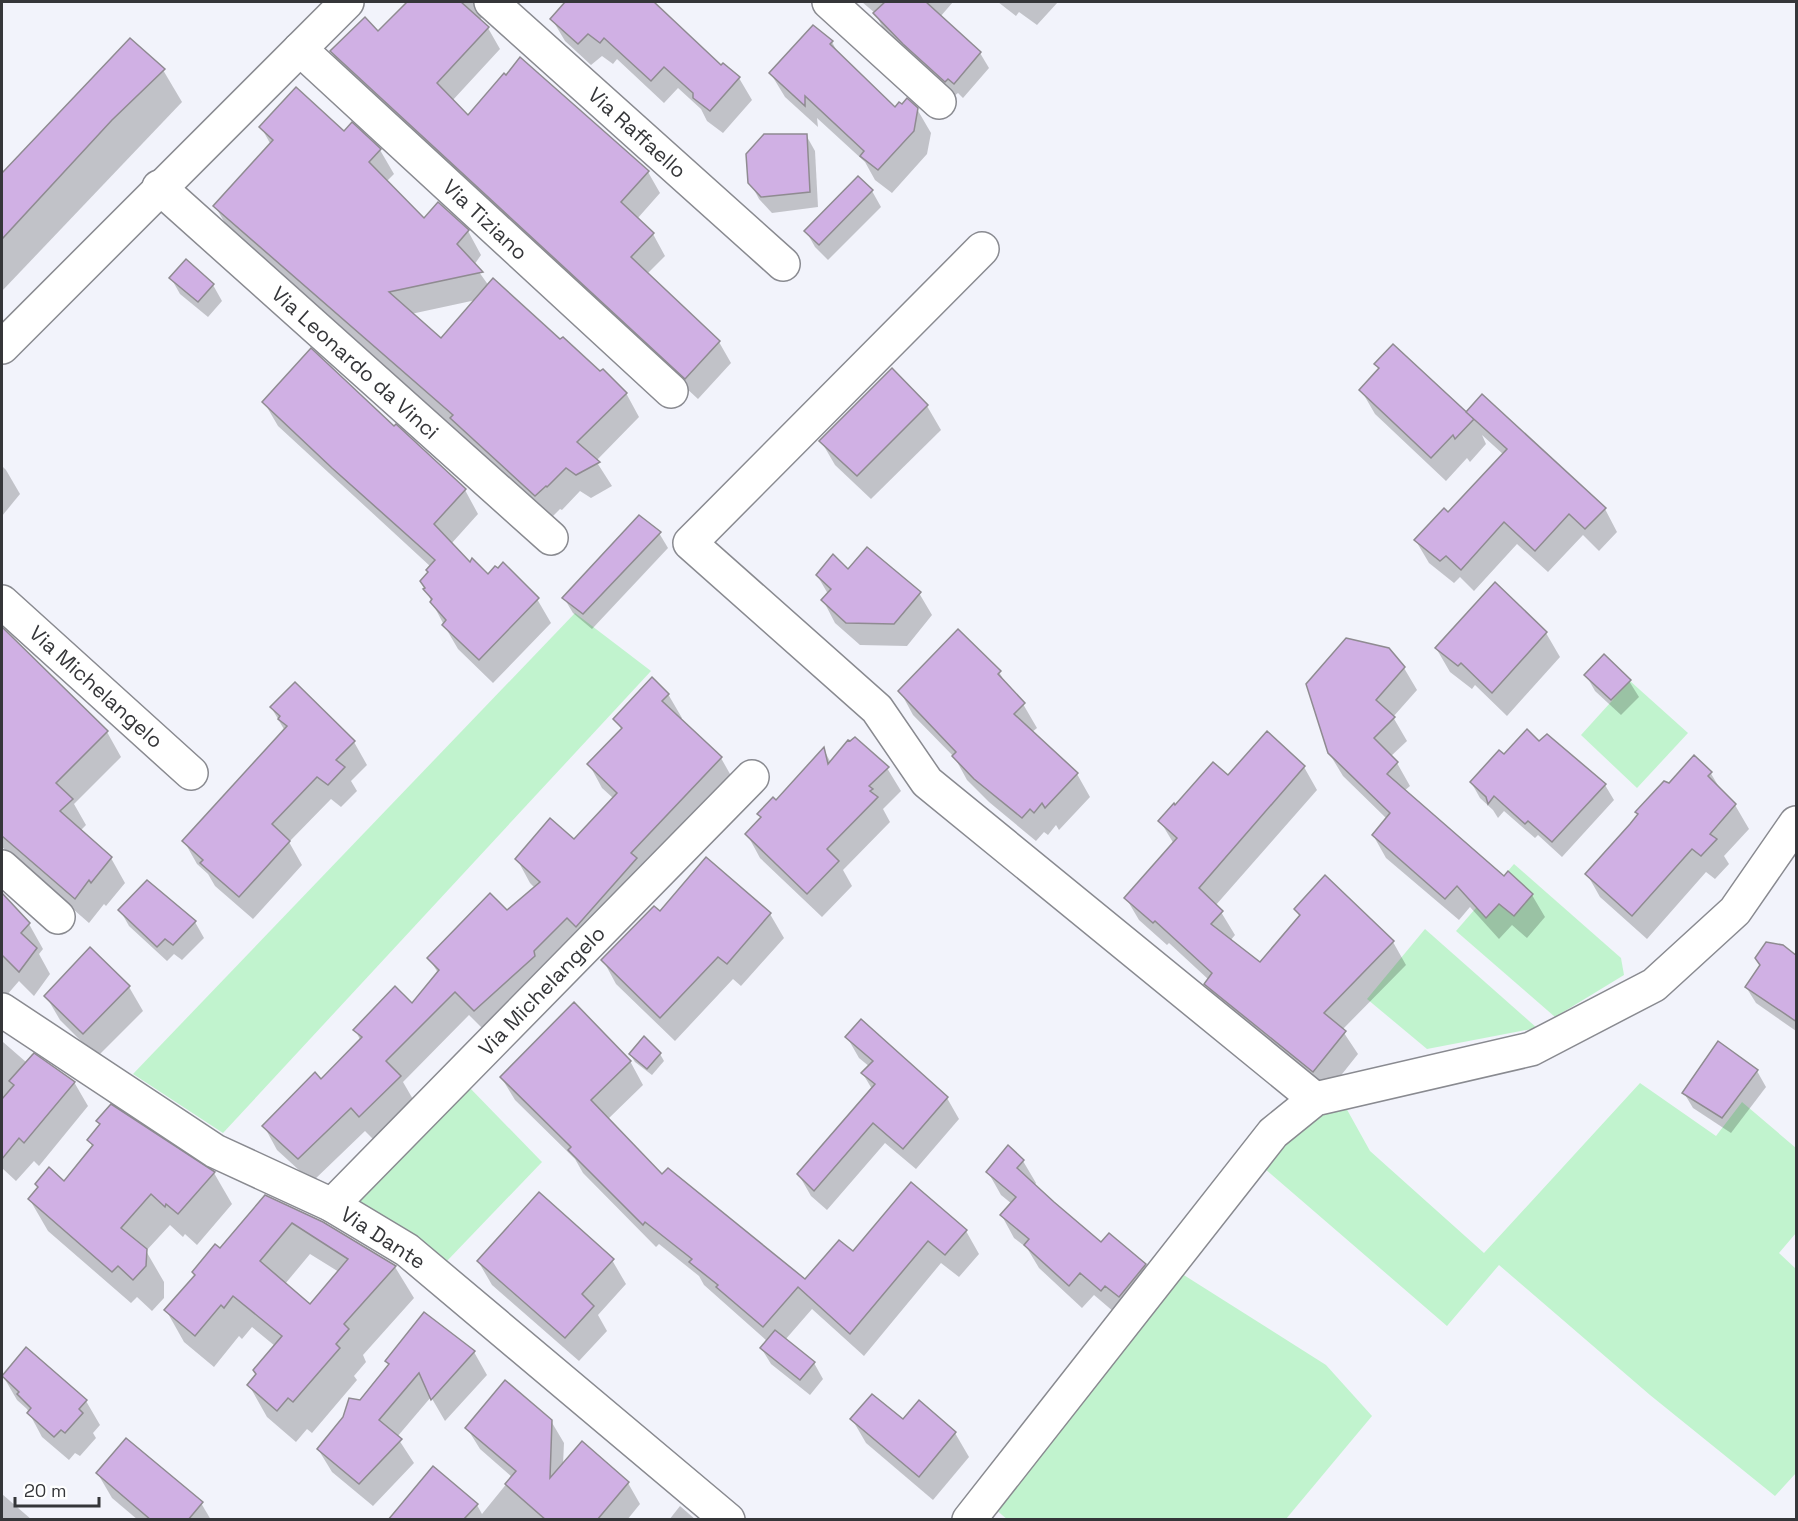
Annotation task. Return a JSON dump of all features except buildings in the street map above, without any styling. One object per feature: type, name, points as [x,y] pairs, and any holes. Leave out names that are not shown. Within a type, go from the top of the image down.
[{"type":"street","points":[[2,346],[347,2]]},
{"type":"street","name":"Via Raffaello","points":[[491,2],[783,264]]},
{"type":"street","points":[[829,2],[939,102]]},
{"type":"street","name":"Via Tiziano","points":[[300,49],[671,391]]},
{"type":"street","name":"Via Leonardo da Vinci","points":[[159,187],[551,538]]},
{"type":"street","points":[[982,249],[690,543],[877,709],[927,782],[1315,1099]]},
{"type":"street","name":"Via Michelangelo","points":[[2,602],[191,773]]},
{"type":"street","name":"Via Michelangelo","points":[[332,1205],[752,777]]},
{"type":"street","points":[[969,1520],[1273,1133],[1315,1099],[1530,1049],[1654,985],[1735,911],[1797,824]]},
{"type":"street","points":[[2,867],[58,917]]},
{"type":"street","name":"Via Dante","points":[[2,1010],[214,1151],[332,1205],[407,1250],[728,1520]]},
{"type":"green space","points":[[575,613],[651,671],[223,1133],[133,1074]]},
{"type":"green space","points":[[1630,681],[1688,733],[1637,788],[1581,735]]},
{"type":"green space","points":[[1514,864],[1621,958],[1624,975],[1555,1017],[1456,931]]},
{"type":"green space","points":[[1425,929],[1537,1028],[1427,1049],[1367,999]]},
{"type":"green space","points":[[1640,1083],[1716,1136],[1742,1102],[1796,1148],[1796,1233],[1779,1253],[1796,1269],[1796,1473],[1775,1496],[1650,1395],[1499,1265],[1447,1326],[1264,1168],[1312,1118],[1345,1106],[1370,1151],[1484,1253]]},
{"type":"green space","points":[[468,1086],[542,1162],[446,1262],[355,1203]]},
{"type":"green space","points":[[1179,1272],[1326,1365],[1372,1416],[1286,1519],[1008,1520],[995,1509]]}]
